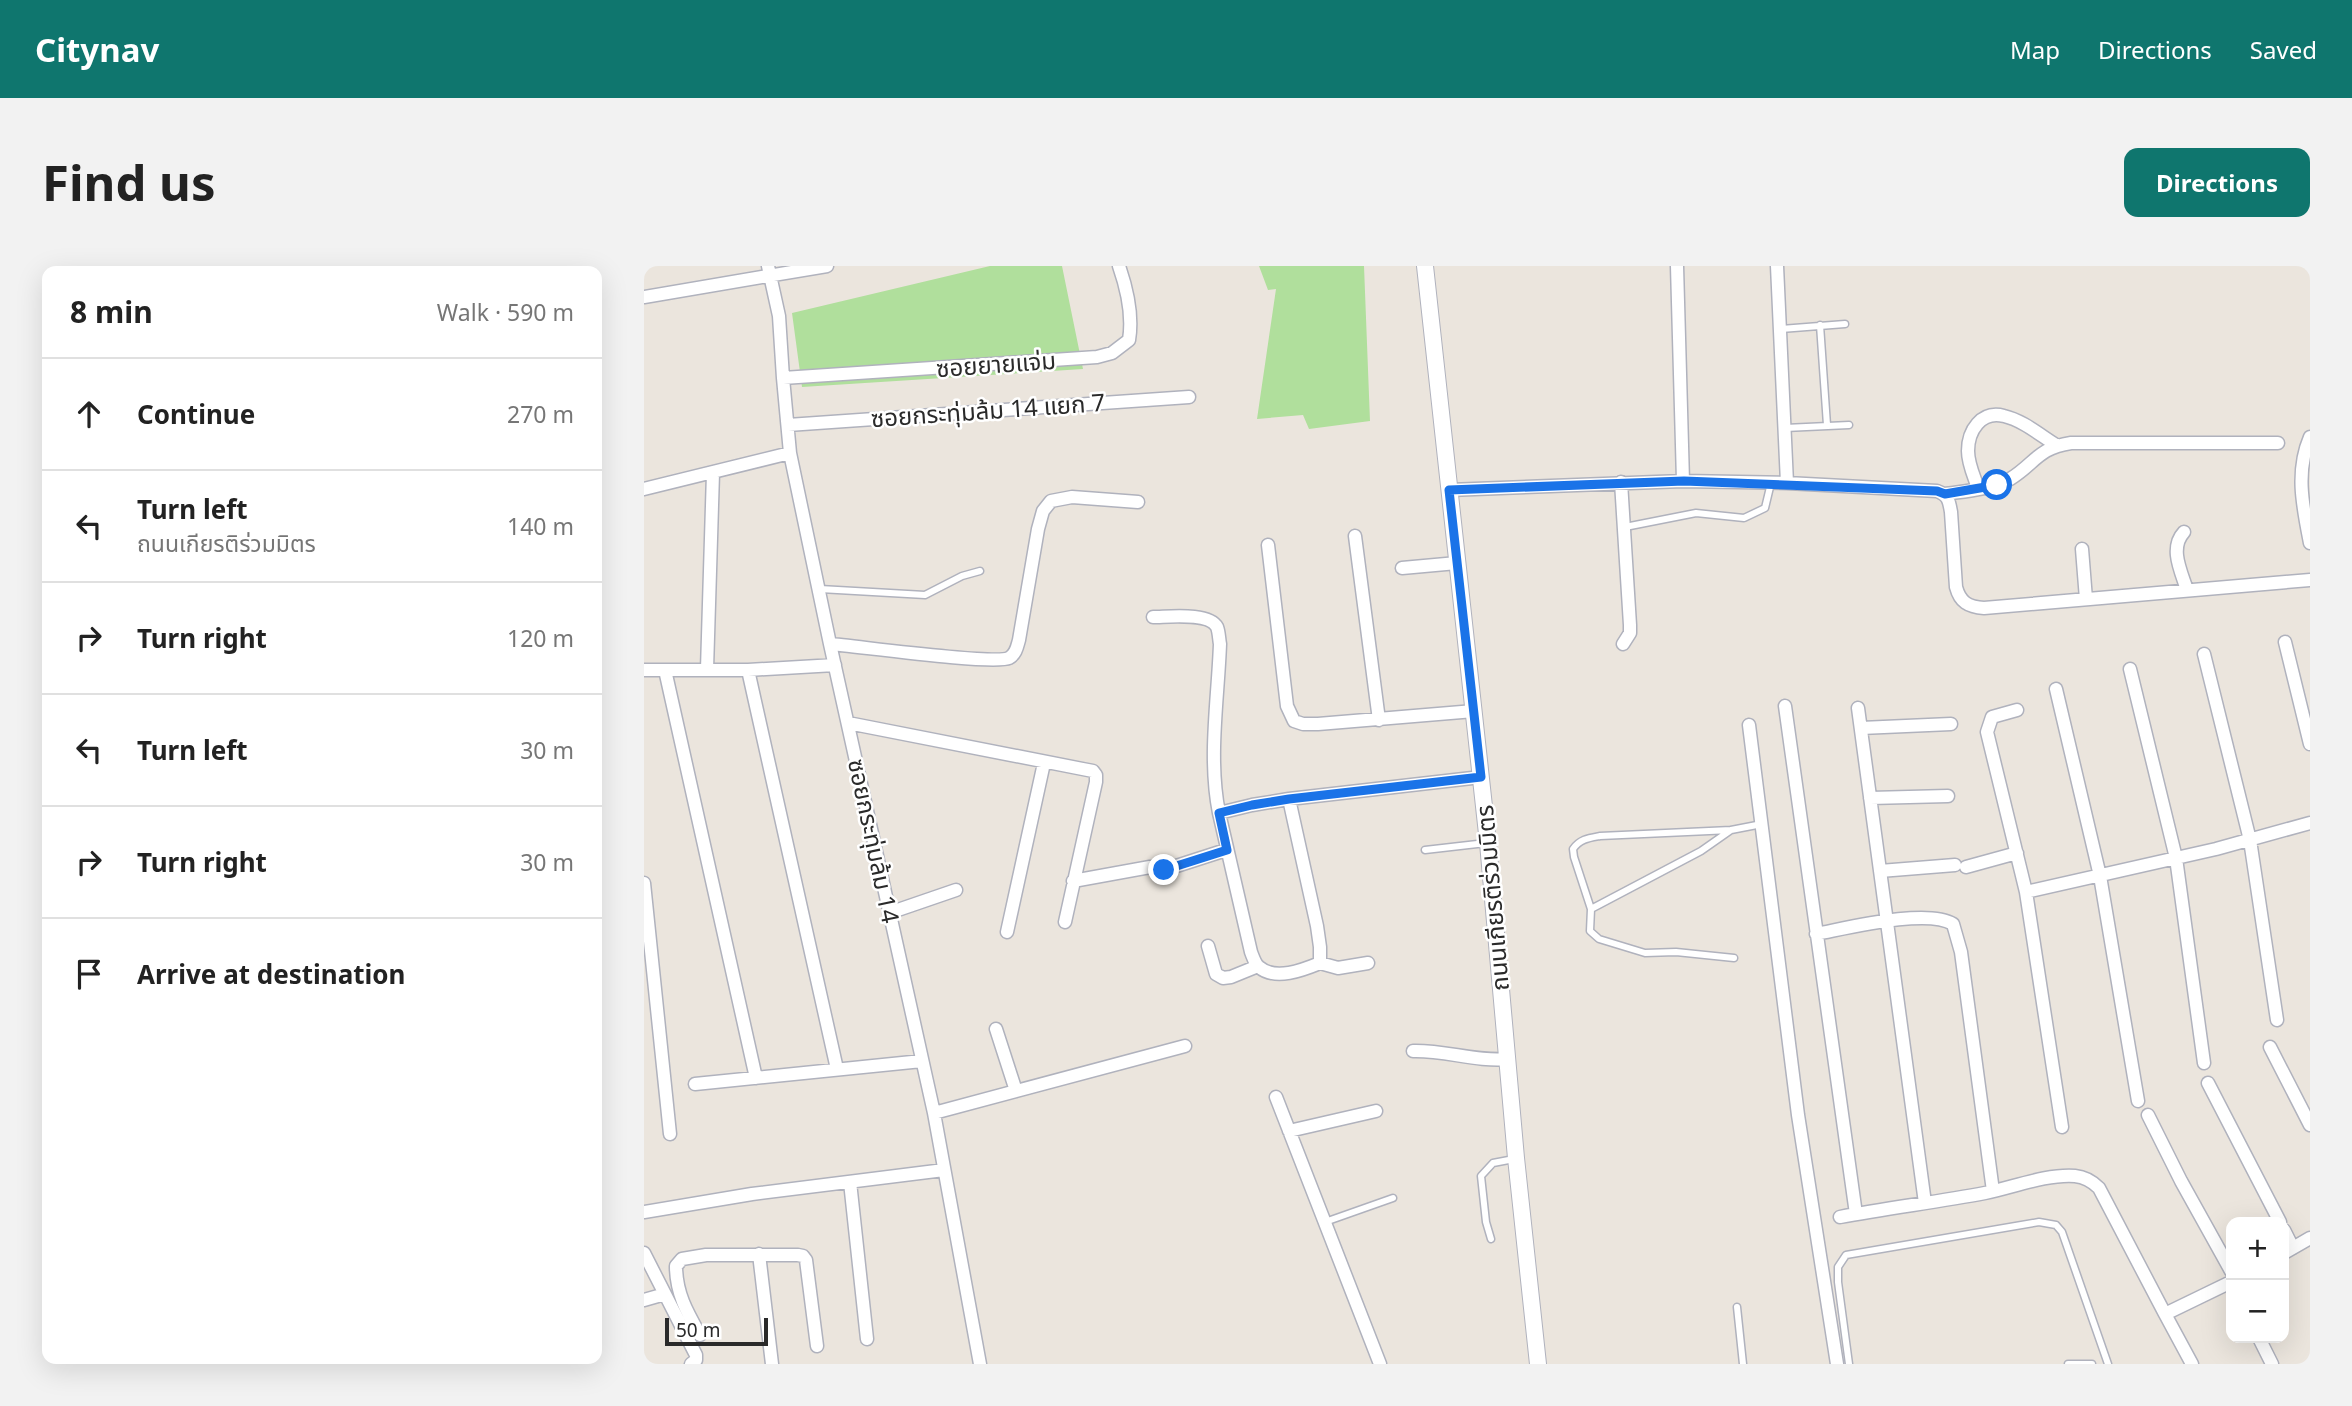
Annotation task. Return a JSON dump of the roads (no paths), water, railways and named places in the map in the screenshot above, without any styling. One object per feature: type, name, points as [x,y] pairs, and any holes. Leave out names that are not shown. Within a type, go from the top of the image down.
[{"type":"street","points":[[644,296],[769,271],[827,266]]},
{"type":"street","name":"ซอยยายแจ่ม","points":[[782,378],[987,366],[1097,357],[1112,353],[1129,340],[1130,330],[1129,309],[1119,266]]},
{"type":"street","name":"ถนนเกียรติร่วมมิตร","points":[[1425,266],[1488,843],[1516,1158],[1538,1364]]},
{"type":"street","points":[[1677,266],[1684,481]]},
{"type":"street","points":[[1777,266],[1787,483]]},
{"type":"street","name":"ซอยกระทุ่มล้ม 14","points":[[769,271],[779,316],[790,453],[934,1113],[980,1364]]},
{"type":"street","name":"ซอยกระทุ่มล้ม 14 แยก 7","points":[[788,425],[1189,397]]},
{"type":"street","points":[[1978,488],[1968,453],[1970,437],[1975,425],[1982,418],[1993,414],[2005,416],[2020,422],[2056,445]]},
{"type":"street","points":[[2310,437],[2301,464],[2300,481],[2310,543]]},
{"type":"street","points":[[1449,490],[1684,481],[1787,483],[1937,491],[1945,494],[1997,485],[2056,445],[2278,443]]},
{"type":"street","points":[[644,489],[790,453]]},
{"type":"street","points":[[707,669],[713,473]]},
{"type":"street","points":[[1621,482],[1630,625],[1630,633],[1623,644]]},
{"type":"street","points":[[1945,494],[1951,512],[1956,587],[1959,597],[1971,607],[2310,580]]},
{"type":"street","points":[[830,644],[958,657],[1000,660],[1007,658],[1015,653],[1019,640],[1038,529],[1043,511],[1051,501],[1072,496],[1138,502]]},
{"type":"street","points":[[2184,532],[2176,546],[2187,590]]},
{"type":"street","points":[[1355,536],[1379,720]]},
{"type":"street","points":[[1268,545],[1290,716],[1294,721],[1303,724],[1379,720],[1474,711]]},
{"type":"street","points":[[2082,549],[2086,599]]},
{"type":"street","points":[[1402,568],[1457,564]]},
{"type":"street","points":[[1153,617],[1200,617],[1211,620],[1217,628],[1220,644],[1214,788],[1241,918],[1258,966],[1269,973],[1285,974],[1320,964],[1338,968],[1368,963]]},
{"type":"street","points":[[2285,642],[2310,744]]},
{"type":"street","points":[[2204,654],[2250,840],[2277,1020]]},
{"type":"street","points":[[644,670],[748,670],[835,665]]},
{"type":"street","points":[[2130,669],[2176,858],[2204,1063]]},
{"type":"street","points":[[665,670],[756,1079]]},
{"type":"street","points":[[748,670],[837,1069]]},
{"type":"street","points":[[2056,689],[2100,876],[2138,1101]]},
{"type":"street","points":[[1785,706],[1856,1214]]},
{"type":"street","points":[[1858,708],[1925,1203]]},
{"type":"street","points":[[2017,710],[1992,717],[1987,732],[2026,892],[2062,1127]]},
{"type":"street","points":[[848,723],[1093,771],[1096,775],[1065,922]]},
{"type":"street","points":[[1861,728],[1951,724]]},
{"type":"street","points":[[1749,725],[1798,1115],[1837,1364]]},
{"type":"street","points":[[1007,932],[1044,762]]},
{"type":"street","points":[[1219,813],[1289,799],[1481,777]]},
{"type":"street","points":[[1870,798],[1948,796]]},
{"type":"street","points":[[1289,799],[1317,926],[1320,964]]},
{"type":"street","points":[[2026,892],[2176,858],[2310,823]]},
{"type":"street","points":[[1164,870],[1227,850]]},
{"type":"street","points":[[1880,871],[1961,866],[2017,853]]},
{"type":"street","points":[[1073,881],[1150,867]]},
{"type":"street","points":[[644,883],[650,1008],[670,1135]]},
{"type":"street","points":[[889,913],[956,890]]},
{"type":"street","points":[[1816,934],[1924,917],[1940,918],[1953,924],[1957,933],[1993,1191]]},
{"type":"street","points":[[1208,946],[1216,974],[1223,978],[1258,966]]},
{"type":"street","points":[[996,1029],[1016,1091]]},
{"type":"street","points":[[934,1113],[1185,1046]]},
{"type":"street","points":[[2270,1046],[2309,1121]]},
{"type":"street","points":[[1413,1051],[1433,1051],[1490,1061],[1508,1059]]},
{"type":"street","points":[[695,1084],[922,1062]]},
{"type":"street","points":[[2208,1083],[2277,1217]]},
{"type":"street","points":[[1276,1097],[1380,1364]]},
{"type":"street","points":[[1289,1131],[1376,1111]]},
{"type":"street","points":[[2148,1115],[2226,1261]]},
{"type":"street","points":[[644,1212],[752,1194],[944,1170]]},
{"type":"street","points":[[1840,1217],[1993,1191],[2050,1178],[2074,1176],[2093,1182],[2112,1210],[2192,1364]]},
{"type":"street","points":[[850,1182],[867,1339]]},
{"type":"street","points":[[2289,1249],[2310,1238]]},
{"type":"street","points":[[644,1253],[696,1355],[696,1360],[691,1364]]},
{"type":"street","points":[[759,1254],[772,1364]]},
{"type":"street","points":[[700,1335],[681,1300],[676,1281],[676,1266],[682,1259],[706,1255],[798,1255],[803,1256],[806,1261],[817,1346]]},
{"type":"street","points":[[2165,1314],[2226,1284]]},
{"type":"street","points":[[644,1300],[665,1293]]},
{"type":"street","points":[[2262,1343],[2272,1364]]},
{"type":"lane","points":[[1779,329],[1845,324]]},
{"type":"lane","points":[[1820,325],[1827,425]]},
{"type":"lane","points":[[1783,428],[1849,425]]},
{"type":"lane","points":[[1625,527],[1696,513],[1744,518],[1765,508],[1771,483]]},
{"type":"lane","points":[[819,589],[925,595],[962,576],[980,571]]},
{"type":"lane","points":[[1734,958],[1645,953],[1599,939],[1590,931],[1591,909],[1573,849],[1577,843],[1587,838],[1600,836],[1731,830],[1762,824]]},
{"type":"lane","points":[[1591,909],[1701,851],[1731,830]]},
{"type":"lane","points":[[1425,850],[1488,843]]},
{"type":"lane","points":[[1491,1238],[1486,1222],[1481,1176],[1493,1163],[1516,1158]]},
{"type":"lane","points":[[1325,1222],[1393,1198]]},
{"type":"lane","points":[[1849,1364],[1838,1282],[1838,1266],[1846,1255],[2039,1222],[2056,1224],[2062,1232],[2108,1364]]},
{"type":"lane","points":[[1737,1307],[1743,1364]]},
{"type":"lane","points":[[2068,1364],[2092,1364]]}]
